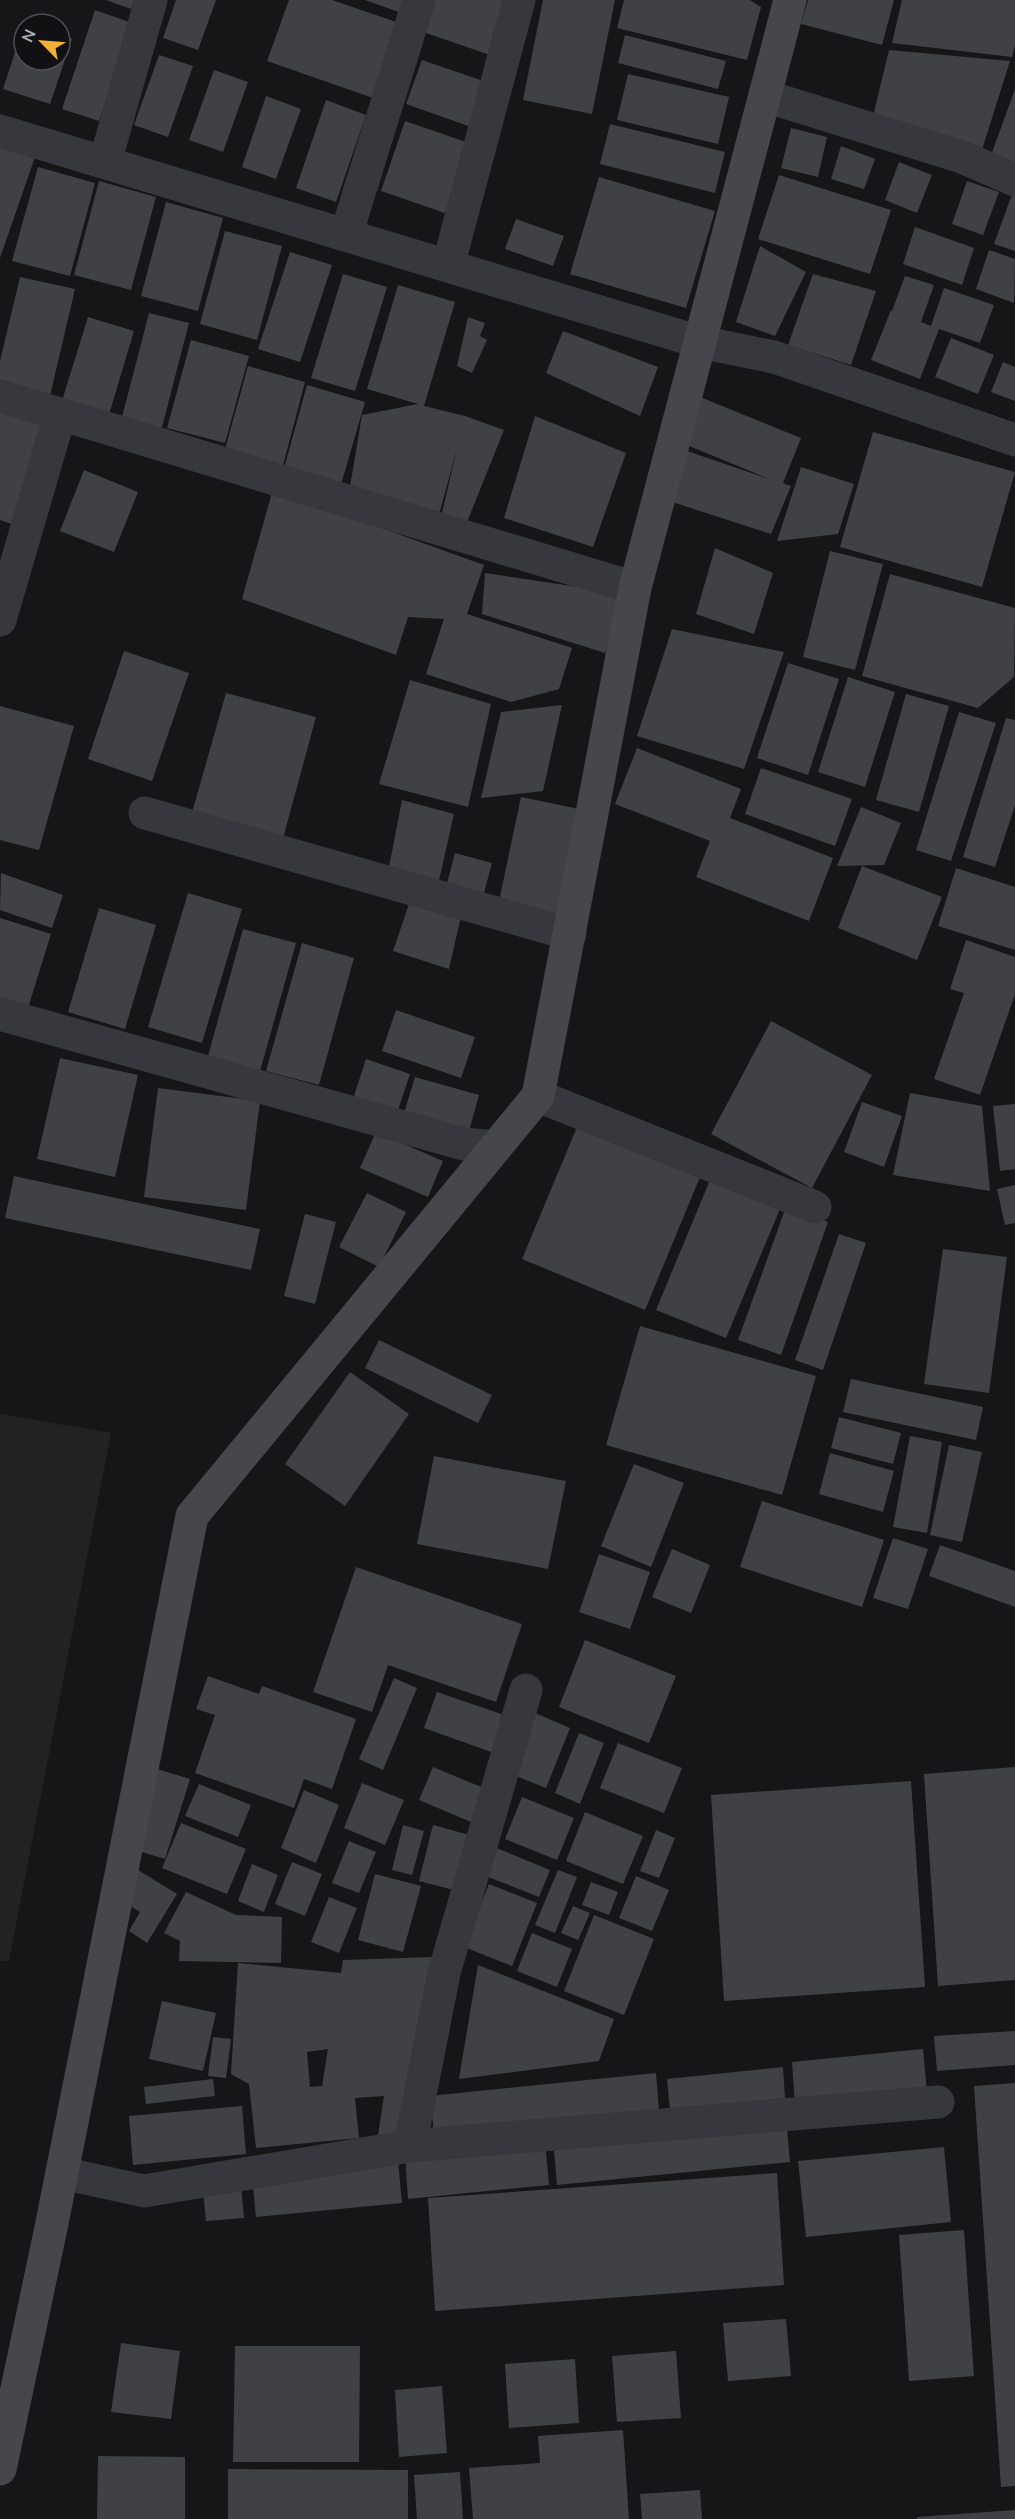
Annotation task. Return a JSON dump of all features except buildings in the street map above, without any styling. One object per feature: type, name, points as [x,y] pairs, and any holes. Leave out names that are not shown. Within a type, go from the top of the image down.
[{"type":"street","points":[[105,162],[151,0]]},
{"type":"street","points":[[346,235],[419,0]]},
{"type":"street","points":[[448,266],[519,0]]},
{"type":"street","points":[[0,2469],[62,2173],[192,1516],[538,1096],[635,588],[790,0]]},
{"type":"street","points":[[765,96],[962,157],[1015,180]]},
{"type":"street","points":[[0,131],[700,342],[774,357],[1015,440]]},
{"type":"street","points":[[0,396],[635,588]]},
{"type":"street","points":[[0,620],[60,414]]},
{"type":"street","points":[[146,813],[570,934]]},
{"type":"street","points":[[0,1014],[464,1144],[496,1147]]},
{"type":"street","points":[[538,1096],[815,1207]]},
{"type":"street","points":[[410,2146],[444,1973],[526,1690]]},
{"type":"street","points":[[62,2173],[144,2191],[410,2146],[938,2102]]},
{"type":"shaded area","points":[[0,1414],[111,1433],[9,1961],[0,1961]]}]
